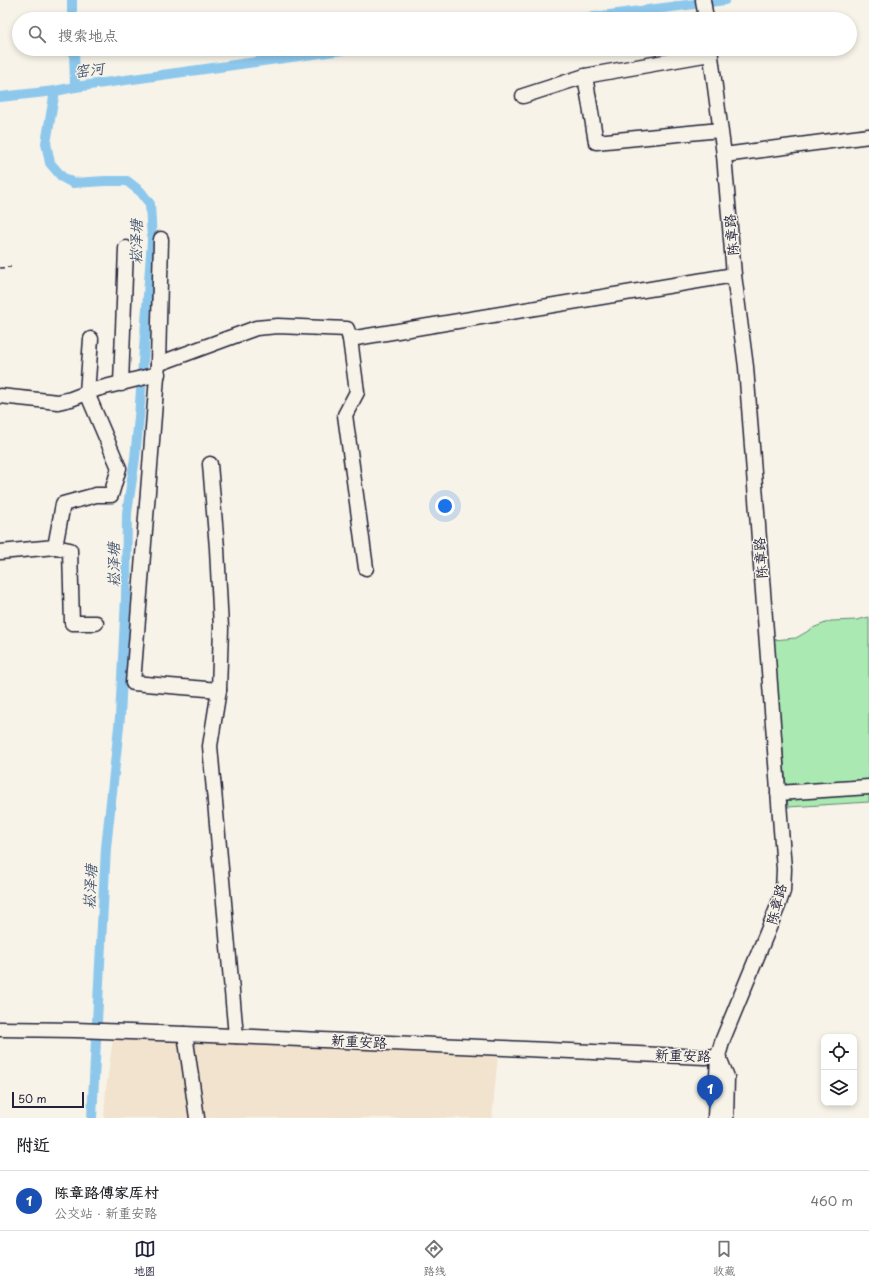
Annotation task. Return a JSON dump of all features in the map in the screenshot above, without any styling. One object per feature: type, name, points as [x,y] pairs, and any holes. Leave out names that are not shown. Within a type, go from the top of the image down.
[{"type":"street","points":[[704,0],[705,12]]},
{"type":"street","points":[[522,96],[585,76],[685,56]]},
{"type":"street","name":"陈章路","points":[[711,56],[724,155],[734,275],[746,367],[784,869],[783,891],[769,931],[723,1039],[718,1056],[715,1118]]},
{"type":"street","points":[[585,76],[596,142],[720,130]]},
{"type":"street","points":[[724,155],[869,136]]},
{"type":"street","points":[[161,239],[158,369],[133,683],[219,690]]},
{"type":"street","points":[[121,384],[126,248]]},
{"type":"street","points":[[350,339],[734,275]]},
{"type":"street","points":[[0,396],[58,402],[72,400],[97,389],[121,384],[256,328],[278,326],[347,329],[350,339],[357,392],[345,415],[366,568]]},
{"type":"street","points":[[55,547],[64,504],[96,495],[111,495],[118,468],[87,393],[91,339]]},
{"type":"street","points":[[210,464],[217,548],[221,628],[219,690],[210,746],[236,1036]]},
{"type":"street","points":[[0,552],[55,547],[70,550],[72,623],[96,623]]},
{"type":"street","points":[[778,793],[869,787]]},
{"type":"street","name":"新重安路","points":[[0,1029],[113,1031],[718,1056]]},
{"type":"street","points":[[185,1034],[197,1118]]},
{"type":"street","points":[[718,1056],[727,1077],[726,1118]]},
{"type":"path","points":[[0,268],[11,267]]},
{"type":"shaded area","points":[[113,1039],[498,1053],[492,1118],[104,1118],[106,1089]]},
{"type":"green space","points":[[869,617],[869,802],[788,807],[773,640],[796,638],[815,627],[831,621],[857,620]]},
{"type":"waterway","points":[[72,0],[72,12]]},
{"type":"waterway","name":"窑河","points":[[633,12],[725,0]]},
{"type":"waterway","points":[[74,56],[75,87]]},
{"type":"waterway","name":"窑河","points":[[0,97],[55,91],[299,56]]},
{"type":"waterway","name":"崧泽塘","points":[[55,91],[46,143],[50,163],[62,177],[73,183],[127,181],[141,192],[150,204],[152,240],[139,417],[127,513],[126,598],[120,717],[106,848],[92,1118]]},
{"type":"place","name":"陈章路傅家厍村","points":[[710,1108]]}]
